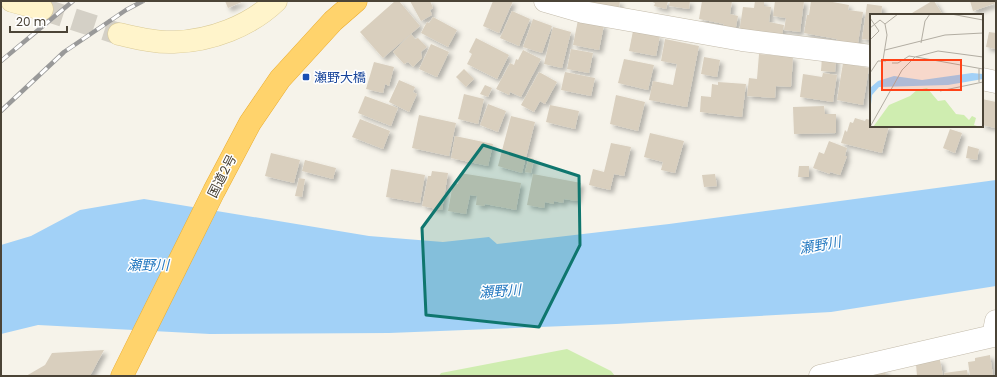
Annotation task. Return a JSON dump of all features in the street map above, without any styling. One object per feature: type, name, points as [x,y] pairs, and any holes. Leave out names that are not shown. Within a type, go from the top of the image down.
[{"type":"highway","name":"国道2号","points":[[122,376],[214,191],[254,116],[280,79],[333,21],[356,1]]},
{"type":"main road","points":[[12,1],[42,9]]},
{"type":"main road","points":[[119,34],[148,40],[174,42],[203,38],[228,31],[246,23],[268,9],[276,1]]},
{"type":"main road","points":[[333,21],[343,1]]},
{"type":"street","points":[[544,1],[583,12],[742,40],[870,56]]},
{"type":"street","points":[[983,79],[996,82]]},
{"type":"street","points":[[820,376],[995,336]]},
{"type":"highlighted area","points":[[483,145],[579,176],[580,245],[539,327],[426,315],[422,228]]},
{"type":"green space","points":[[567,349],[611,371],[615,376],[439,376],[441,373]]},
{"type":"water","name":"瀬野川","points":[[996,180],[996,286],[831,312],[616,324],[389,333],[210,334],[38,325],[1,334],[1,245],[31,236],[80,210],[144,199],[369,236],[443,242],[489,237],[497,244],[669,224]]},
{"type":"building","points":[[225,1],[244,1],[228,8]]},
{"type":"building","points":[[395,1],[399,1],[420,26],[383,58],[360,32]]},
{"type":"building","points":[[410,1],[430,1],[433,8],[430,10],[432,15],[421,21]]},
{"type":"building","points":[[493,1],[513,1],[499,33],[483,26]]},
{"type":"building","points":[[589,1],[620,1],[619,8],[589,3]]},
{"type":"building","points":[[650,1],[668,1],[666,9],[654,6],[655,3]]},
{"type":"building","points":[[670,1],[690,1],[689,9],[669,6]]},
{"type":"building","points":[[702,1],[732,1],[730,14],[738,16],[735,32],[722,30],[724,24],[699,19]]},
{"type":"building","points":[[755,1],[764,1],[764,6],[771,7],[769,22],[784,25],[781,40],[739,33],[743,7],[754,8]]},
{"type":"building","points":[[775,1],[804,1],[800,32],[784,30],[786,18],[773,16]]},
{"type":"building","points":[[811,1],[827,1],[849,5],[848,10],[863,12],[857,49],[836,46],[837,39],[804,33]]},
{"type":"building","points":[[934,1],[942,14],[912,14]]},
{"type":"building","points":[[970,1],[996,1],[996,3],[973,11]]},
{"type":"building","points":[[867,4],[882,6],[881,14],[870,14],[870,40],[862,39]]},
{"type":"building","points":[[512,11],[530,19],[519,46],[500,38]]},
{"type":"building","points":[[433,17],[457,30],[448,47],[421,33],[427,22],[429,23]]},
{"type":"building","points":[[533,19],[552,26],[542,53],[523,47]]},
{"type":"building","points":[[578,20],[604,25],[599,50],[573,45]]},
{"type":"building","points":[[553,27],[571,32],[562,68],[544,64]]},
{"type":"building","points":[[633,31],[660,36],[656,56],[629,51]]},
{"type":"building","points":[[989,32],[996,33],[996,49],[986,47]]},
{"type":"building","points":[[411,34],[415,39],[418,38],[427,47],[421,52],[422,58],[413,67],[408,62],[404,64],[393,52]]},
{"type":"building","points":[[476,38],[509,55],[497,79],[467,64],[472,54],[469,52]]},
{"type":"building","points":[[665,39],[699,46],[687,107],[649,100],[653,81],[673,85],[677,64],[661,61]]},
{"type":"building","points":[[431,44],[449,52],[437,77],[419,69]]},
{"type":"building","points":[[571,49],[593,53],[589,73],[567,69]]},
{"type":"building","points":[[523,50],[541,59],[521,97],[510,92],[509,95],[496,89],[510,63],[514,65],[516,59],[518,60]]},
{"type":"building","points":[[759,54],[793,57],[791,87],[776,86],[775,98],[747,96],[749,78],[757,79]]},
{"type":"building","points":[[704,57],[720,60],[717,77],[701,74]]},
{"type":"building","points":[[822,57],[836,58],[835,72],[821,71]]},
{"type":"building","points":[[624,59],[654,65],[648,90],[618,83]]},
{"type":"building","points":[[374,62],[394,67],[389,86],[385,84],[383,93],[366,89]]},
{"type":"building","points":[[843,63],[869,68],[863,105],[837,100]]},
{"type":"building","points":[[464,69],[474,79],[466,87],[456,77]]},
{"type":"building","points":[[539,72],[557,82],[545,104],[540,101],[534,112],[521,105]]},
{"type":"building","points":[[565,72],[595,78],[591,96],[561,90]]},
{"type":"building","points":[[823,73],[837,75],[833,102],[800,97],[803,74],[822,77]]},
{"type":"building","points":[[399,80],[415,87],[413,92],[417,94],[409,112],[389,102]]},
{"type":"building","points":[[718,82],[746,84],[742,117],[700,112],[701,96],[711,97],[712,84],[718,85]]},
{"type":"building","points":[[485,85],[492,88],[488,97],[480,94]]},
{"type":"building","points":[[464,94],[484,99],[478,124],[458,119]]},
{"type":"building","points":[[616,95],[645,102],[638,131],[610,124]]},
{"type":"building","points":[[365,96],[398,108],[391,126],[358,113]]},
{"type":"building","points":[[983,99],[996,102],[995,128],[983,125]]},
{"type":"building","points":[[488,104],[506,111],[498,132],[480,125]]},
{"type":"building","points":[[550,105],[579,111],[575,129],[546,122]]},
{"type":"building","points":[[824,106],[825,114],[836,114],[836,133],[794,134],[793,107]]},
{"type":"building","points":[[419,115],[456,123],[449,156],[412,148]]},
{"type":"building","points":[[511,116],[535,122],[522,173],[498,166]]},
{"type":"building","points":[[855,118],[865,121],[866,119],[870,120],[870,127],[889,127],[882,153],[841,143],[845,130],[847,132],[850,122],[853,123]]},
{"type":"building","points":[[360,119],[390,131],[383,149],[352,137]]},
{"type":"building","points":[[950,129],[962,133],[955,153],[943,148]]},
{"type":"building","points":[[650,133],[684,141],[675,173],[661,170],[663,162],[644,157]]},
{"type":"building","points":[[455,136],[493,144],[488,166],[451,158]]},
{"type":"building","points":[[829,141],[847,148],[845,156],[847,156],[840,175],[830,172],[830,174],[813,168],[819,152],[824,154]]},
{"type":"building","points":[[611,143],[631,147],[624,176],[614,174],[610,190],[589,185],[593,169],[604,172]]},
{"type":"building","points":[[968,146],[979,149],[977,160],[966,158]]},
{"type":"building","points":[[271,153],[300,160],[294,183],[265,176]]},
{"type":"building","points":[[529,157],[534,159],[531,173],[525,172]]},
{"type":"building","points":[[305,160],[336,168],[333,179],[302,171]]},
{"type":"building","points":[[799,166],[809,166],[809,177],[798,177]]},
{"type":"building","points":[[391,169],[425,175],[420,203],[386,197]]},
{"type":"building","points":[[432,171],[448,173],[442,210],[422,206],[428,176],[431,176]]},
{"type":"building","points":[[460,173],[521,183],[516,210],[485,204],[484,206],[476,205],[477,196],[470,195],[466,214],[448,211],[453,183],[458,184]]},
{"type":"building","points":[[533,174],[581,183],[577,201],[564,199],[563,203],[554,201],[554,204],[545,202],[544,208],[527,205]]},
{"type":"building","points":[[715,174],[717,186],[704,187],[702,175]]},
{"type":"building","points":[[299,178],[305,179],[302,197],[295,196]]},
{"type":"building","points":[[104,350],[90,376],[26,376],[45,365],[52,353]]},
{"type":"building","points":[[990,355],[993,376],[970,376],[968,362],[975,361],[975,358]]},
{"type":"building","points":[[940,360],[943,376],[917,376],[916,364]]},
{"type":"building","points":[[885,370],[886,376],[872,376],[871,373]]},
{"type":"building","points":[[967,370],[968,376],[945,376],[944,373]]},
{"type":"tunnel","points":[[42,9],[119,34]]},
{"type":"railway","points":[[1,61],[73,1]]},
{"type":"railway","points":[[1,111],[64,52],[126,10],[143,1]]},
{"type":"place","name":"瀬野大橋","points":[[306,77]]}]
